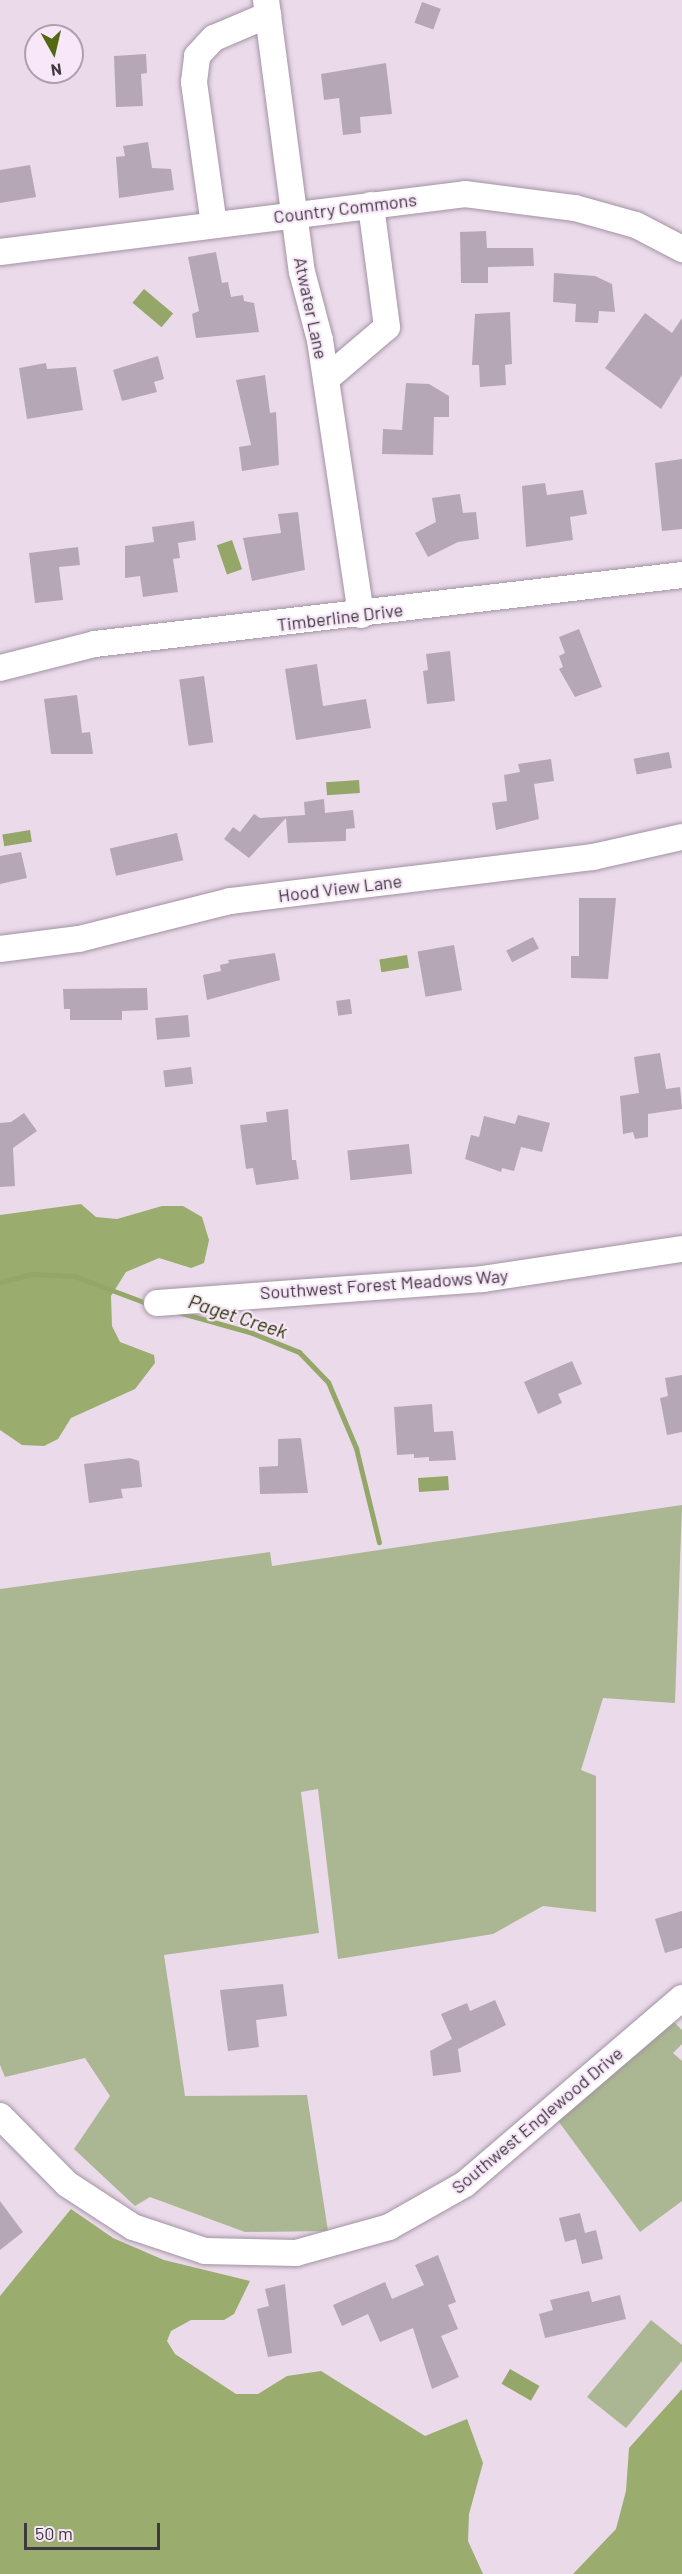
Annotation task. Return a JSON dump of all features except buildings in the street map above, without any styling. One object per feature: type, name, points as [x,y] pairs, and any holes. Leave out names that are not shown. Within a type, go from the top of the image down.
[{"type":"street","name":"Atwater Lane","points":[[267,7],[295,214],[326,379],[361,615]]},
{"type":"street","points":[[214,225],[194,82],[197,56],[214,38],[267,7]]},
{"type":"street","name":"Country Commons","points":[[0,252],[465,194],[564,206],[636,225],[682,249]]},
{"type":"street","points":[[326,379],[387,327],[371,205]]},
{"type":"street","name":"Timberline Drive","points":[[0,668],[75,647],[361,615],[682,575]]},
{"type":"street","name":"Hood View Lane","points":[[0,949],[79,939],[230,901],[593,857],[682,837]]},
{"type":"street","name":"Southwest Forest Meadows Way","points":[[157,1303],[483,1279],[682,1249]]},
{"type":"street","name":"Southwest Englewood Drive","points":[[0,2116],[67,2184],[133,2227],[205,2251],[296,2253],[389,2227],[465,2184],[682,1998]]},
{"type":"shaded area","points":[[144,289],[173,313],[162,327],[132,303]]},
{"type":"shaded area","points":[[232,540],[242,569],[227,575],[217,545]]},
{"type":"shaded area","points":[[359,780],[360,793],[327,795],[326,782]]},
{"type":"shaded area","points":[[30,830],[32,842],[4,846],[2,834]]},
{"type":"shaded area","points":[[407,955],[409,968],[381,972],[379,959]]},
{"type":"shaded area","points":[[81,1204],[96,1217],[117,1219],[162,1206],[183,1206],[202,1217],[209,1240],[204,1263],[191,1268],[159,1258],[126,1272],[111,1296],[112,1326],[120,1342],[154,1355],[155,1363],[135,1389],[71,1418],[58,1439],[44,1446],[22,1445],[0,1430],[0,1215]]},
{"type":"shaded area","points":[[448,1476],[449,1490],[419,1492],[418,1478]]},
{"type":"shaded area","points":[[682,1505],[675,1703],[603,1698],[581,1770],[596,1776],[596,1912],[543,1906],[493,1934],[338,1959],[318,1789],[301,1792],[319,1933],[164,1955],[185,2096],[307,2095],[328,2231],[245,2232],[150,2197],[135,2206],[74,2149],[110,2096],[85,2058],[5,2077],[0,2065],[0,1589],[270,1552],[272,1566]]},
{"type":"shaded area","points":[[673,2021],[682,2030],[682,2044],[673,2053],[682,2061],[682,2201],[640,2232],[556,2118]]},
{"type":"shaded area","points":[[71,2209],[113,2238],[164,2260],[250,2281],[234,2314],[224,2320],[191,2320],[171,2331],[167,2341],[175,2354],[236,2394],[258,2394],[287,2376],[321,2371],[425,2436],[467,2419],[483,2463],[469,2514],[468,2541],[483,2574],[0,2574],[0,2296]]},
{"type":"shaded area","points":[[651,2320],[682,2345],[682,2361],[626,2428],[587,2397]]},
{"type":"shaded area","points":[[510,2369],[539,2386],[531,2401],[502,2384]]},
{"type":"shaded area","points":[[682,2389],[682,2574],[573,2574],[616,2529],[626,2491],[629,2448]]},
{"type":"waterway","name":"Paget Creek","points":[[0,1282],[31,1274],[74,1276],[149,1304]]},
{"type":"waterway","name":"Paget Creek","points":[[178,1312],[252,1333],[299,1352],[328,1382],[356,1448],[379,1542]]}]
